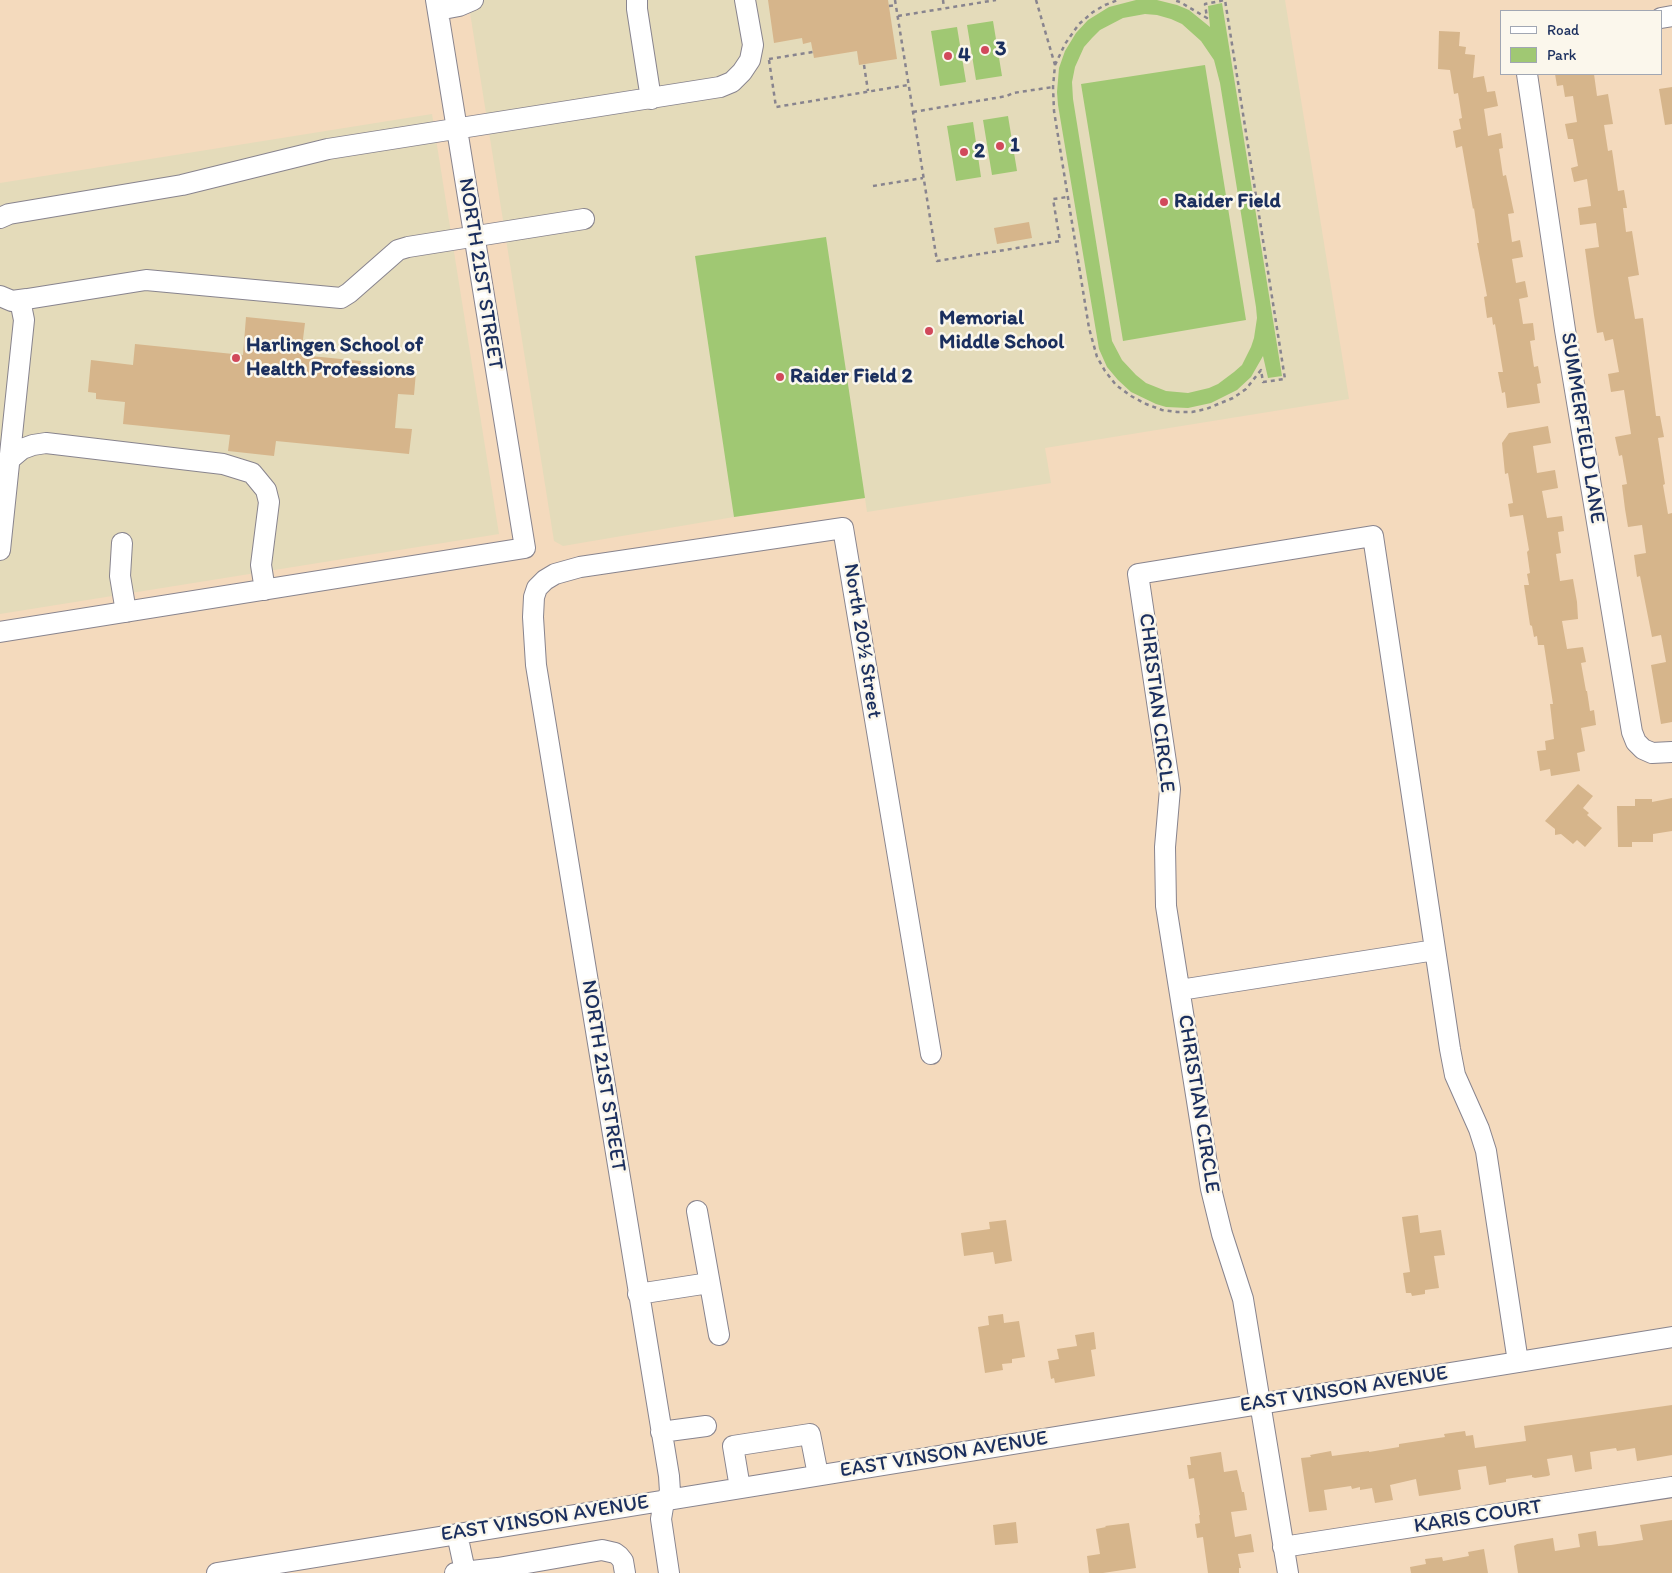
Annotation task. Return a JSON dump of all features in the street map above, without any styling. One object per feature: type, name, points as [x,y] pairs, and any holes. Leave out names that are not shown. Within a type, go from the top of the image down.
[{"type":"street","points":[[437,5],[459,6],[473,0]]},
{"type":"street","points":[[637,0],[651,99]]},
{"type":"street","points":[[0,218],[9,214],[182,185],[328,149],[720,87],[732,82],[750,60],[752,45],[746,0]]},
{"type":"street","name":"NORTH 21ST STREET","points":[[265,590],[525,548],[437,5]]},
{"type":"street","name":"SUMMERFIELD LANE","points":[[1527,75],[1567,339],[1632,732],[1636,742],[1643,749],[1652,752],[1672,752]]},
{"type":"street","points":[[0,296],[12,301],[146,280],[341,298],[350,294],[398,250],[584,219]]},
{"type":"street","points":[[0,550],[24,320],[20,300]]},
{"type":"street","points":[[0,632],[265,590],[261,565],[269,502],[266,490],[252,472],[223,464],[46,443],[22,449],[10,459]]},
{"type":"street","name":"North 20½ Street","points":[[545,580],[555,574],[580,567],[844,528],[931,1054]]},
{"type":"street","name":"CHRISTIAN CIRCLE","points":[[1288,1573],[1244,1299],[1222,1234],[1211,1189],[1166,906],[1166,847],[1170,789],[1138,574],[1373,536],[1435,950]]},
{"type":"street","points":[[122,543],[120,576],[126,612]]},
{"type":"street","name":"NORTH 21ST STREET","points":[[545,580],[537,588],[534,596],[533,616],[536,665],[669,1476],[670,1492],[661,1519],[669,1573]]},
{"type":"street","points":[[1180,990],[1435,950],[1455,1075],[1479,1129],[1486,1151],[1518,1362]]},
{"type":"street","points":[[697,1211],[719,1335]]},
{"type":"street","points":[[638,1294],[709,1283]]},
{"type":"street","name":"EAST VINSON AVENUE","points":[[217,1573],[1672,1337]]},
{"type":"street","points":[[661,1432],[706,1426]]},
{"type":"street","points":[[740,1488],[733,1446],[810,1434],[818,1475]]},
{"type":"street","name":"KARIS COURT","points":[[1284,1547],[1672,1487]]},
{"type":"street","points":[[458,1534],[460,1572],[498,1568],[602,1550],[619,1556],[623,1561],[625,1573]]},
{"type":"path","points":[[895,0],[937,261],[1060,241],[1053,199],[1068,197]]},
{"type":"path","points":[[943,0],[944,8]]},
{"type":"path","points":[[898,16],[996,0]]},
{"type":"path","points":[[1036,0],[1055,65]]},
{"type":"path","points":[[1118,0],[1093,12],[1080,24],[1065,44],[1055,65],[1053,87],[1054,111],[1092,344],[1105,371],[1116,385],[1130,396],[1162,410],[1192,412],[1221,404],[1233,398],[1246,389],[1262,370],[1263,382],[1285,378],[1225,0],[1205,4],[1207,18],[1174,0]]},
{"type":"path","points":[[889,6],[896,5]]},
{"type":"path","points":[[813,52],[769,59],[776,106],[908,85]]},
{"type":"path","points":[[864,64],[868,91]]},
{"type":"path","points":[[913,112],[1053,87]]},
{"type":"path","points":[[873,186],[923,178]]},
{"type":"shaded area","name":"Memorial Middle School","points":[[468,0],[1285,0],[1349,399],[1045,448],[1051,483],[867,512],[865,498],[734,517],[563,546],[554,541]]},
{"type":"shaded area","name":"Harlingen School of Health Professions","points":[[432,114],[499,534],[0,614],[0,183]]},
{"type":"green space","points":[[1136,0],[1157,0],[1189,10],[1210,27],[1208,6],[1222,3],[1282,376],[1268,378],[1263,356],[1251,377],[1237,390],[1211,403],[1188,408],[1166,407],[1131,392],[1107,367],[1099,349],[1057,92],[1059,68],[1065,51],[1076,33],[1088,20],[1109,7]],"holes":[[[1145,14],[1157,15],[1182,24],[1201,41],[1214,60],[1220,83],[1257,318],[1254,338],[1242,365],[1218,384],[1188,393],[1166,391],[1146,383],[1122,360],[1112,341],[1073,99],[1072,82],[1075,67],[1084,47],[1100,30],[1123,18]]]},
{"type":"green space","name":"3","points":[[993,21],[1002,76],[976,80],[967,25]]},
{"type":"green space","name":"4","points":[[957,27],[966,82],[940,86],[931,31]]},
{"type":"green space","name":"Raider Field","points":[[1205,65],[1246,320],[1123,341],[1081,84]]},
{"type":"green space","name":"1","points":[[1008,116],[1017,171],[992,175],[983,120]]},
{"type":"green space","name":"2","points":[[973,122],[981,177],[956,181],[947,126]]},
{"type":"green space","name":"Raider Field 2","points":[[826,237],[865,498],[734,517],[695,256]]},
{"type":"building","points":[[768,0],[888,0],[897,59],[859,65],[857,51],[814,58],[811,42],[803,44],[802,38],[774,43]]},
{"type":"building","points":[[1439,31],[1460,32],[1459,46],[1466,47],[1465,54],[1475,55],[1473,78],[1484,76],[1487,92],[1495,91],[1498,106],[1484,109],[1488,136],[1501,133],[1503,148],[1499,149],[1503,176],[1506,175],[1514,213],[1508,214],[1512,242],[1520,240],[1523,257],[1512,259],[1516,283],[1525,281],[1528,297],[1519,299],[1523,324],[1533,323],[1535,340],[1530,341],[1534,367],[1538,366],[1541,383],[1537,384],[1540,403],[1507,408],[1505,392],[1502,393],[1498,372],[1503,372],[1495,324],[1493,325],[1492,317],[1487,318],[1484,297],[1487,296],[1477,243],[1479,243],[1474,208],[1462,146],[1456,148],[1453,131],[1461,129],[1459,119],[1462,118],[1458,93],[1454,94],[1450,70],[1438,69]]},
{"type":"building","points":[[1555,75],[1594,75],[1597,96],[1608,94],[1613,124],[1604,125],[1608,151],[1612,150],[1618,191],[1624,190],[1627,208],[1623,208],[1626,232],[1632,231],[1639,275],[1628,277],[1635,319],[1643,318],[1656,416],[1660,416],[1664,437],[1658,438],[1665,484],[1663,485],[1668,514],[1672,513],[1672,722],[1661,724],[1651,665],[1666,662],[1661,635],[1652,637],[1640,576],[1637,577],[1634,555],[1646,553],[1642,525],[1628,527],[1622,485],[1627,484],[1622,455],[1619,456],[1615,437],[1631,434],[1624,390],[1611,392],[1608,374],[1619,372],[1613,339],[1605,341],[1603,332],[1597,333],[1585,249],[1599,247],[1596,223],[1580,225],[1578,208],[1591,206],[1587,179],[1574,182],[1571,168],[1578,166],[1573,139],[1568,139],[1565,124],[1577,122],[1573,96],[1565,97],[1563,85],[1557,86]]},
{"type":"building","points":[[1672,87],[1672,124],[1665,125],[1659,89]]},
{"type":"building","points":[[1029,222],[1032,238],[997,244],[994,228]]},
{"type":"building","points":[[246,317],[305,323],[301,355],[361,361],[360,366],[416,372],[414,395],[398,394],[395,428],[412,429],[409,454],[276,441],[274,456],[228,451],[230,435],[123,424],[125,402],[96,399],[96,393],[88,392],[91,360],[133,365],[135,344],[243,355]]},
{"type":"building","points":[[1548,426],[1551,443],[1533,446],[1537,473],[1555,470],[1558,488],[1542,491],[1547,518],[1562,516],[1564,531],[1558,532],[1561,553],[1556,554],[1560,581],[1573,579],[1578,619],[1562,621],[1567,649],[1583,647],[1586,662],[1581,663],[1590,711],[1594,710],[1596,725],[1581,728],[1585,751],[1577,753],[1580,771],[1551,776],[1550,769],[1540,771],[1537,751],[1546,750],[1545,741],[1554,739],[1550,704],[1553,704],[1544,645],[1538,645],[1537,636],[1534,637],[1532,626],[1530,625],[1524,585],[1529,585],[1527,574],[1530,573],[1527,552],[1529,550],[1523,515],[1510,517],[1508,504],[1513,503],[1508,473],[1505,474],[1502,443],[1509,433]]},
{"type":"building","points":[[1578,784],[1593,796],[1583,808],[1589,813],[1587,815],[1602,828],[1585,847],[1577,840],[1573,844],[1561,834],[1555,835],[1555,829],[1545,821]]},
{"type":"building","points":[[1672,798],[1672,831],[1653,834],[1653,842],[1632,842],[1632,847],[1618,847],[1617,806],[1635,806],[1635,799],[1652,799],[1652,802]]},
{"type":"building","points":[[1418,1215],[1420,1233],[1441,1230],[1445,1255],[1434,1256],[1439,1288],[1425,1290],[1425,1294],[1412,1296],[1411,1293],[1406,1293],[1403,1273],[1410,1272],[1402,1217]]},
{"type":"building","points":[[1006,1220],[1012,1261],[995,1264],[993,1252],[964,1256],[961,1233],[990,1229],[989,1222]]},
{"type":"building","points":[[1003,1314],[1004,1323],[1019,1321],[1025,1357],[1012,1359],[1012,1363],[1002,1364],[1003,1370],[985,1373],[978,1327],[989,1325],[988,1316]]},
{"type":"building","points":[[1094,1332],[1096,1349],[1091,1350],[1095,1376],[1055,1383],[1054,1378],[1051,1379],[1048,1361],[1059,1359],[1057,1349],[1077,1346],[1075,1335]]},
{"type":"building","points":[[1672,1405],[1672,1455],[1637,1461],[1635,1448],[1617,1451],[1616,1448],[1590,1452],[1592,1469],[1575,1472],[1572,1455],[1547,1459],[1550,1475],[1548,1476],[1535,1478],[1532,1475],[1506,1479],[1506,1482],[1489,1485],[1486,1466],[1458,1470],[1461,1489],[1459,1490],[1419,1496],[1416,1479],[1390,1485],[1393,1500],[1375,1503],[1372,1488],[1360,1490],[1360,1487],[1352,1489],[1351,1486],[1324,1490],[1327,1510],[1309,1512],[1301,1458],[1311,1457],[1310,1455],[1331,1451],[1332,1456],[1369,1452],[1399,1447],[1399,1444],[1445,1437],[1444,1434],[1465,1431],[1466,1436],[1473,1435],[1475,1448],[1526,1441],[1524,1426]]},
{"type":"building","points":[[1221,1452],[1224,1472],[1237,1470],[1247,1510],[1231,1512],[1235,1537],[1251,1534],[1254,1552],[1238,1554],[1241,1568],[1239,1568],[1239,1573],[1208,1573],[1203,1537],[1197,1538],[1195,1524],[1200,1523],[1200,1515],[1194,1478],[1189,1479],[1187,1465],[1191,1465],[1190,1457]]},
{"type":"building","points":[[1672,1520],[1672,1573],[1518,1573],[1514,1546],[1517,1544],[1553,1538],[1555,1551],[1580,1547],[1578,1534],[1596,1531],[1598,1546],[1611,1545],[1643,1540],[1640,1525]]},
{"type":"building","points":[[1016,1522],[1018,1543],[995,1545],[993,1525]]},
{"type":"building","points":[[1129,1523],[1136,1568],[1089,1573],[1087,1556],[1100,1554],[1096,1529]]},
{"type":"building","points":[[1484,1549],[1488,1573],[1411,1573],[1410,1567],[1426,1564],[1425,1559],[1442,1557],[1443,1561],[1469,1556],[1468,1552]]},
{"type":"place","name":"3","points":[[985,50]]},
{"type":"place","name":"4","points":[[948,56]]},
{"type":"place","name":"1","points":[[1000,146]]},
{"type":"place","name":"2","points":[[964,152]]},
{"type":"place","name":"Raider Field","points":[[1164,202]]},
{"type":"place","name":"Memorial Middle School","points":[[929,331]]},
{"type":"place","name":"Harlingen School of Health Professions","points":[[236,358]]},
{"type":"place","name":"Raider Field 2","points":[[780,377]]}]
